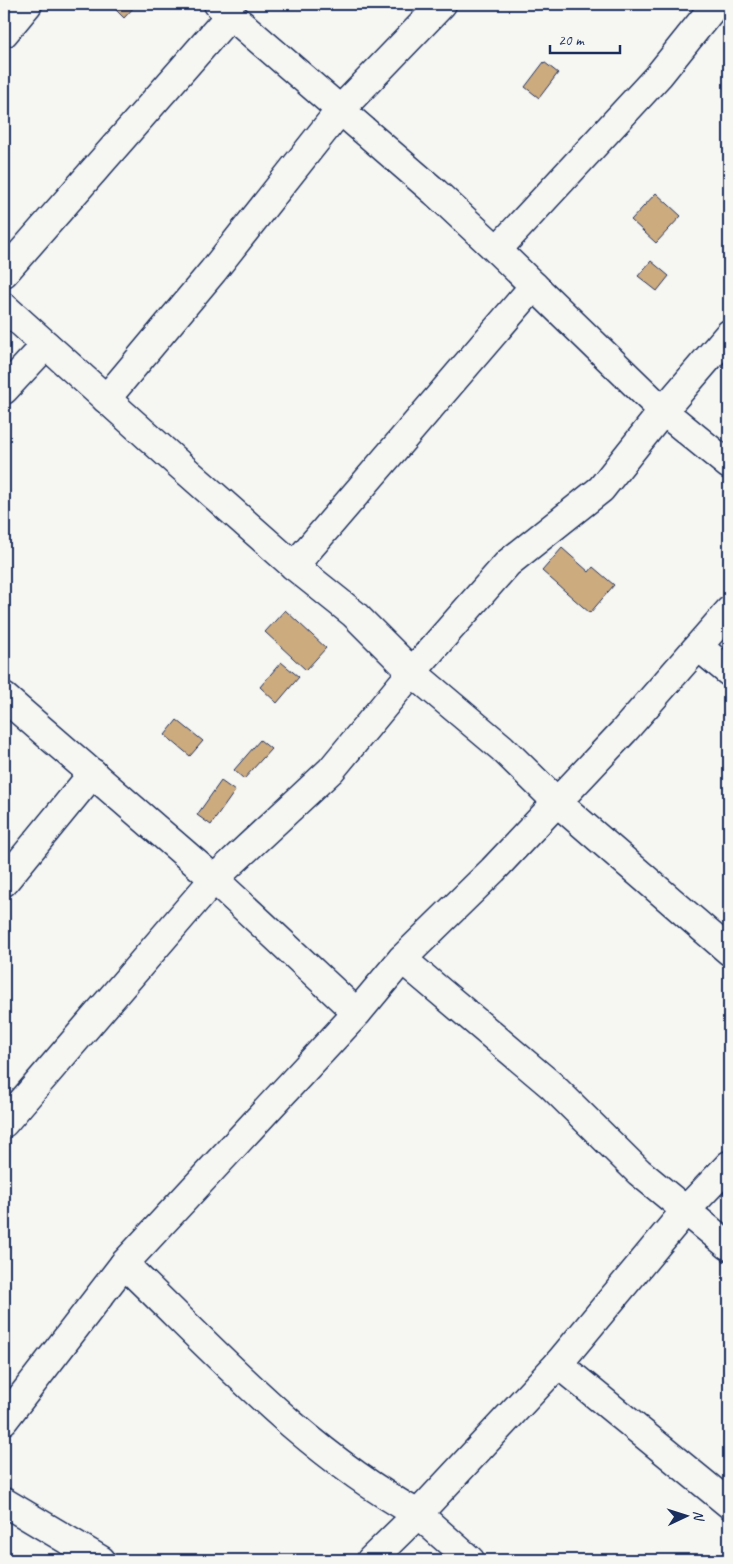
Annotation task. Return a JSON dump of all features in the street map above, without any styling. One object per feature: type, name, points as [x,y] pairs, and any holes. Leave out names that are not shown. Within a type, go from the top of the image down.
[{"type":"street","points":[[4,33],[28,4]]},
{"type":"street","points":[[106,399],[213,271],[341,109],[442,4]]},
{"type":"street","points":[[497,250],[659,75],[716,4]]},
{"type":"street","points":[[4,273],[225,9],[341,109],[497,250],[662,411],[729,465]]},
{"type":"street","points":[[294,566],[534,286]]},
{"type":"street","points":[[4,307],[294,566],[354,614],[412,672],[502,748],[558,803],[729,951]]},
{"type":"street","points":[[4,1123],[214,879],[331,770],[412,672],[508,564],[601,489],[662,411],[729,334]]},
{"type":"street","points":[[4,390],[46,345]]},
{"type":"street","points":[[4,1420],[124,1264],[357,1014],[402,959],[558,803],[699,647],[729,611]]},
{"type":"street","points":[[699,647],[729,672]]},
{"type":"street","points":[[4,698],[214,879],[357,1014]]},
{"type":"street","points":[[4,882],[93,773]]},
{"type":"street","points":[[402,959],[552,1085],[639,1172],[729,1246]]},
{"type":"street","points":[[371,1560],[418,1514],[558,1364],[686,1210],[729,1165]]},
{"type":"street","points":[[124,1264],[244,1382],[300,1433],[369,1485],[418,1514],[470,1560]]},
{"type":"street","points":[[558,1364],[729,1504]]},
{"type":"street","points":[[4,1502],[102,1560]]},
{"type":"building","points":[[110,4],[137,4],[124,18]]},
{"type":"building","points":[[544,62],[558,73],[539,98],[525,87]]},
{"type":"building","points":[[656,193],[681,216],[656,243],[631,220]]},
{"type":"building","points":[[651,261],[669,276],[657,291],[638,276]]},
{"type":"building","points":[[562,548],[589,572],[593,567],[614,585],[590,613],[542,571]]},
{"type":"building","points":[[285,610],[326,648],[306,670],[265,632]]},
{"type":"building","points":[[281,662],[299,677],[277,703],[260,687]]},
{"type":"building","points":[[177,720],[203,741],[190,756],[165,735]]},
{"type":"building","points":[[260,740],[271,749],[244,779],[234,770]]},
{"type":"building","points":[[221,781],[235,791],[211,825],[197,815]]}]
